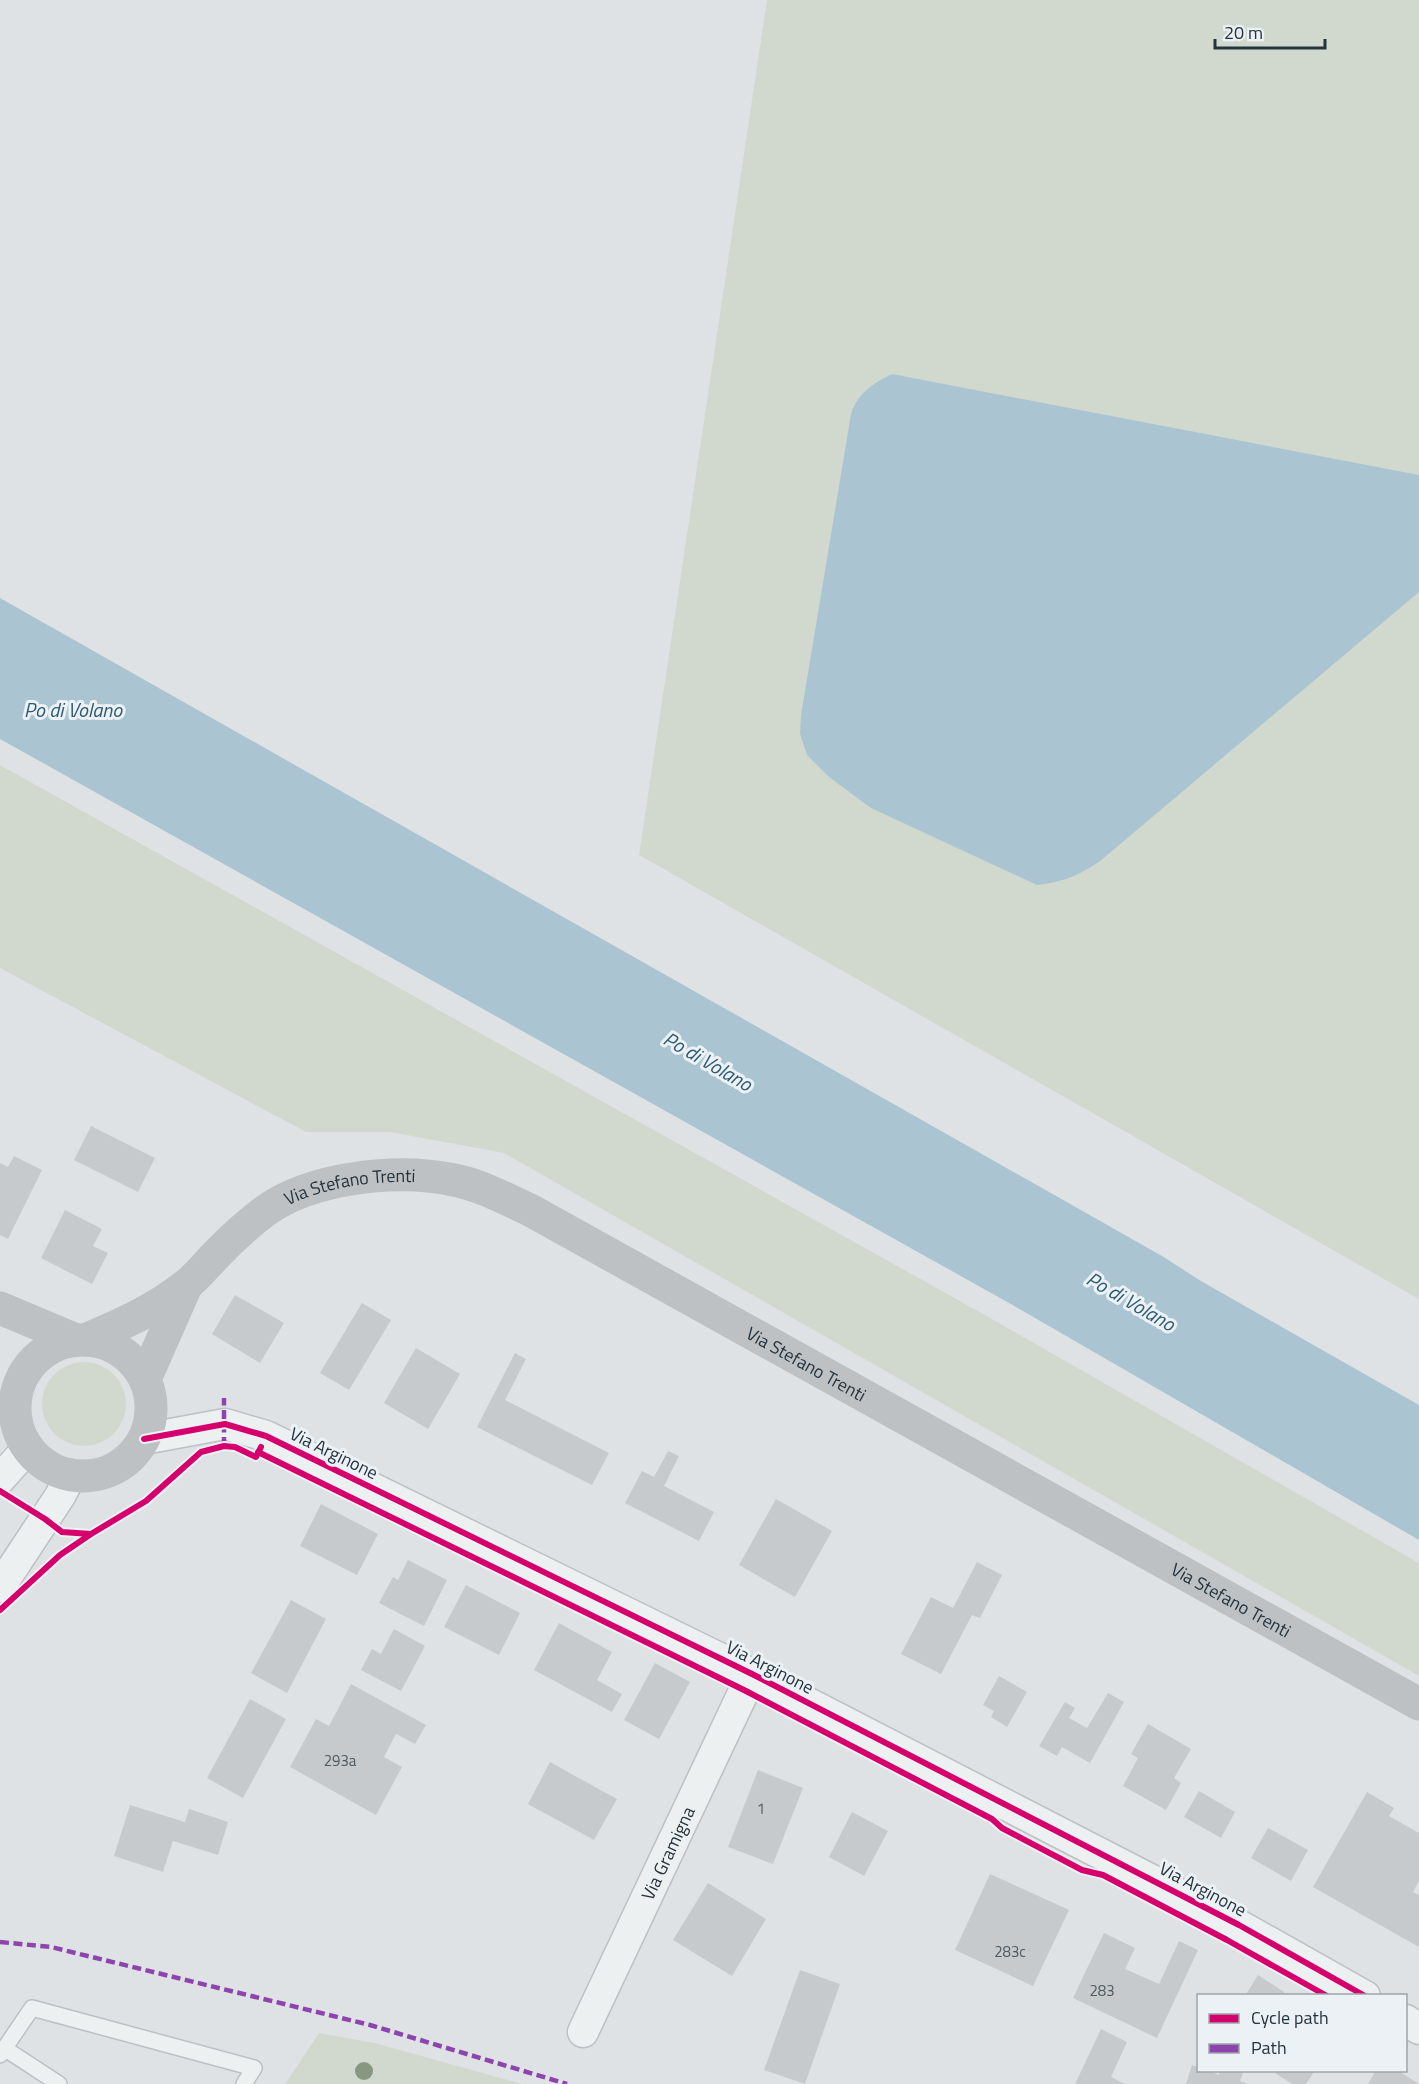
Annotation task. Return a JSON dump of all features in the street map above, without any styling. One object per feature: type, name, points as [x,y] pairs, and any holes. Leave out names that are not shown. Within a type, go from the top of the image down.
[{"type":"main road","name":"Via Stefano Trenti","points":[[81,1340],[109,1344],[123,1352],[138,1366],[145,1379],[152,1402],[151,1418],[144,1439],[134,1454],[121,1465],[105,1473],[89,1476],[56,1471],[40,1461],[28,1448],[18,1430],[8,1386],[20,1382],[30,1365],[44,1352],[132,1320],[186,1286],[229,1242],[267,1210],[294,1196],[347,1179],[374,1176],[424,1175],[456,1180],[540,1216],[1419,1704]]},
{"type":"main road","name":"Via Stefano Trenti","points":[[145,1379],[186,1286]]},
{"type":"main road","points":[[0,1308],[81,1340]]},
{"type":"street","name":"Via Arginone","points":[[144,1439],[225,1424],[254,1431],[752,1674],[1209,1910],[1363,1994]]},
{"type":"street","points":[[0,1479],[28,1448]]},
{"type":"street","points":[[0,1587],[60,1496],[71,1475]]},
{"type":"street","name":"Via Gramigna","points":[[583,2032],[752,1674]]},
{"type":"lane","points":[[59,2084],[2,2052],[32,2008],[254,2068],[244,2084]]},
{"type":"shaded area","points":[[767,0],[1419,0],[1419,1299],[639,855]]},
{"type":"shaded area","points":[[0,765],[985,1315],[1419,1563],[1419,1676],[504,1153],[390,1132],[306,1132],[0,968]]},
{"type":"shaded area","points":[[84,1362],[100,1365],[114,1374],[123,1388],[126,1404],[123,1420],[114,1434],[100,1443],[84,1446],[68,1443],[54,1434],[45,1420],[42,1404],[45,1388],[54,1374],[68,1365]]},
{"type":"shaded area","points":[[319,2033],[375,2043],[522,2084],[285,2084]]},
{"type":"water","points":[[892,374],[1419,475],[1419,592],[1099,862],[1069,878],[1037,885],[871,808],[829,777],[807,755],[800,734],[801,715],[851,414],[858,400],[867,390]]},
{"type":"water","name":"Po di Volano","points":[[0,598],[1162,1256],[1201,1281],[1419,1405],[1419,1540],[1009,1303],[0,739]]},
{"type":"building","points":[[91,1126],[155,1158],[138,1192],[74,1160]]},
{"type":"building","points":[[14,1156],[42,1170],[8,1239],[0,1235],[0,1163],[8,1167]]},
{"type":"building","points":[[65,1210],[102,1229],[93,1246],[108,1253],[92,1284],[41,1258]]},
{"type":"building","points":[[235,1295],[284,1323],[260,1363],[212,1334]]},
{"type":"building","points":[[362,1303],[391,1320],[349,1390],[320,1373]]},
{"type":"building","points":[[416,1348],[460,1374],[428,1429],[384,1403]]},
{"type":"building","points":[[515,1353],[526,1359],[505,1400],[609,1453],[592,1485],[477,1427]]},
{"type":"building","points":[[668,1451],[679,1456],[664,1486],[714,1512],[699,1541],[625,1503],[642,1471],[654,1477]]},
{"type":"building","points":[[776,1499],[832,1531],[795,1597],[739,1565]]},
{"type":"building","points":[[321,1504],[378,1534],[357,1575],[300,1546]]},
{"type":"building","points":[[408,1560],[447,1580],[424,1626],[379,1603],[393,1577],[398,1580]]},
{"type":"building","points":[[977,1562],[1002,1575],[980,1618],[972,1615],[941,1674],[901,1654],[931,1597],[953,1608]]},
{"type":"building","points":[[466,1585],[520,1613],[499,1655],[444,1627]]},
{"type":"building","points":[[291,1600],[326,1619],[287,1693],[251,1673]]},
{"type":"building","points":[[559,1623],[612,1652],[597,1680],[622,1694],[612,1712],[534,1670]]},
{"type":"building","points":[[394,1629],[425,1646],[401,1691],[361,1670],[372,1649],[381,1654]]},
{"type":"building","points":[[655,1663],[690,1682],[659,1739],[624,1720]]},
{"type":"building","points":[[999,1676],[1027,1692],[1007,1727],[991,1717],[994,1711],[983,1705]]},
{"type":"building","points":[[351,1684],[426,1725],[415,1744],[396,1734],[384,1757],[402,1767],[376,1815],[290,1767],[316,1719],[329,1726]]},
{"type":"building","points":[[1108,1693],[1124,1702],[1090,1763],[1062,1747],[1057,1756],[1039,1746],[1065,1702],[1075,1708],[1069,1718],[1087,1728]]},
{"type":"building","points":[[250,1699],[286,1719],[243,1798],[207,1778]]},
{"type":"building","points":[[1148,1724],[1191,1749],[1174,1778],[1181,1783],[1166,1810],[1123,1786],[1138,1758],[1131,1754]]},
{"type":"building","points":[[550,1762],[617,1799],[594,1840],[528,1804]]},
{"type":"building","points":[[758,1770],[803,1788],[773,1864],[728,1847]]},
{"type":"building","points":[[1199,1791],[1235,1812],[1221,1838],[1184,1817]]},
{"type":"building","points":[[1367,1792],[1394,1808],[1389,1816],[1419,1833],[1419,1881],[1413,1892],[1419,1895],[1419,1947],[1313,1887]]},
{"type":"building","points":[[130,1805],[185,1822],[189,1809],[228,1822],[218,1855],[173,1841],[163,1872],[114,1856]]},
{"type":"building","points":[[852,1812],[888,1831],[864,1876],[829,1857]]},
{"type":"building","points":[[1268,1828],[1308,1850],[1291,1881],[1251,1858]]},
{"type":"building","points":[[990,1874],[1069,1910],[1033,1986],[955,1950]]},
{"type":"building","points":[[708,1883],[766,1919],[732,1976],[673,1940]]},
{"type":"building","points":[[1104,1933],[1135,1948],[1125,1969],[1159,1984],[1179,1941],[1198,1950],[1157,2038],[1073,1998]]},
{"type":"building","points":[[800,1970],[840,1984],[805,2084],[764,2070]]},
{"type":"building","points":[[1258,1975],[1284,1992],[1283,1994],[1246,1994]]},
{"type":"building","points":[[1101,2029],[1127,2042],[1111,2077],[1125,2084],[1075,2084]]},
{"type":"building","points":[[1192,2065],[1197,2067],[1197,2072],[1212,2072],[1219,2075],[1220,2072],[1243,2072],[1240,2081],[1248,2084],[1186,2084]]},
{"type":"building","points":[[1314,2072],[1306,2084],[1292,2084],[1275,2073]]},
{"type":"building","points":[[1375,2072],[1400,2072],[1419,2084],[1368,2084]]},
{"type":"marked path","points":[[224,1398],[224,1446]]},
{"type":"marked path","points":[[0,1942],[51,1947],[370,2025],[567,2084]]},
{"type":"cycle path","points":[[144,1439],[225,1424],[266,1436],[752,1674],[1239,1925],[1361,1994]]},
{"type":"cycle path","points":[[0,1491],[62,1532],[91,1534],[146,1501],[201,1452],[224,1446],[235,1447],[256,1457],[261,1447]]},
{"type":"cycle path","points":[[258,1452],[744,1690],[992,1819],[1002,1828],[1082,1870],[1103,1875],[1227,1940],[1323,1994]]},
{"type":"cycle path","points":[[0,1610],[60,1555],[91,1534]]}]
